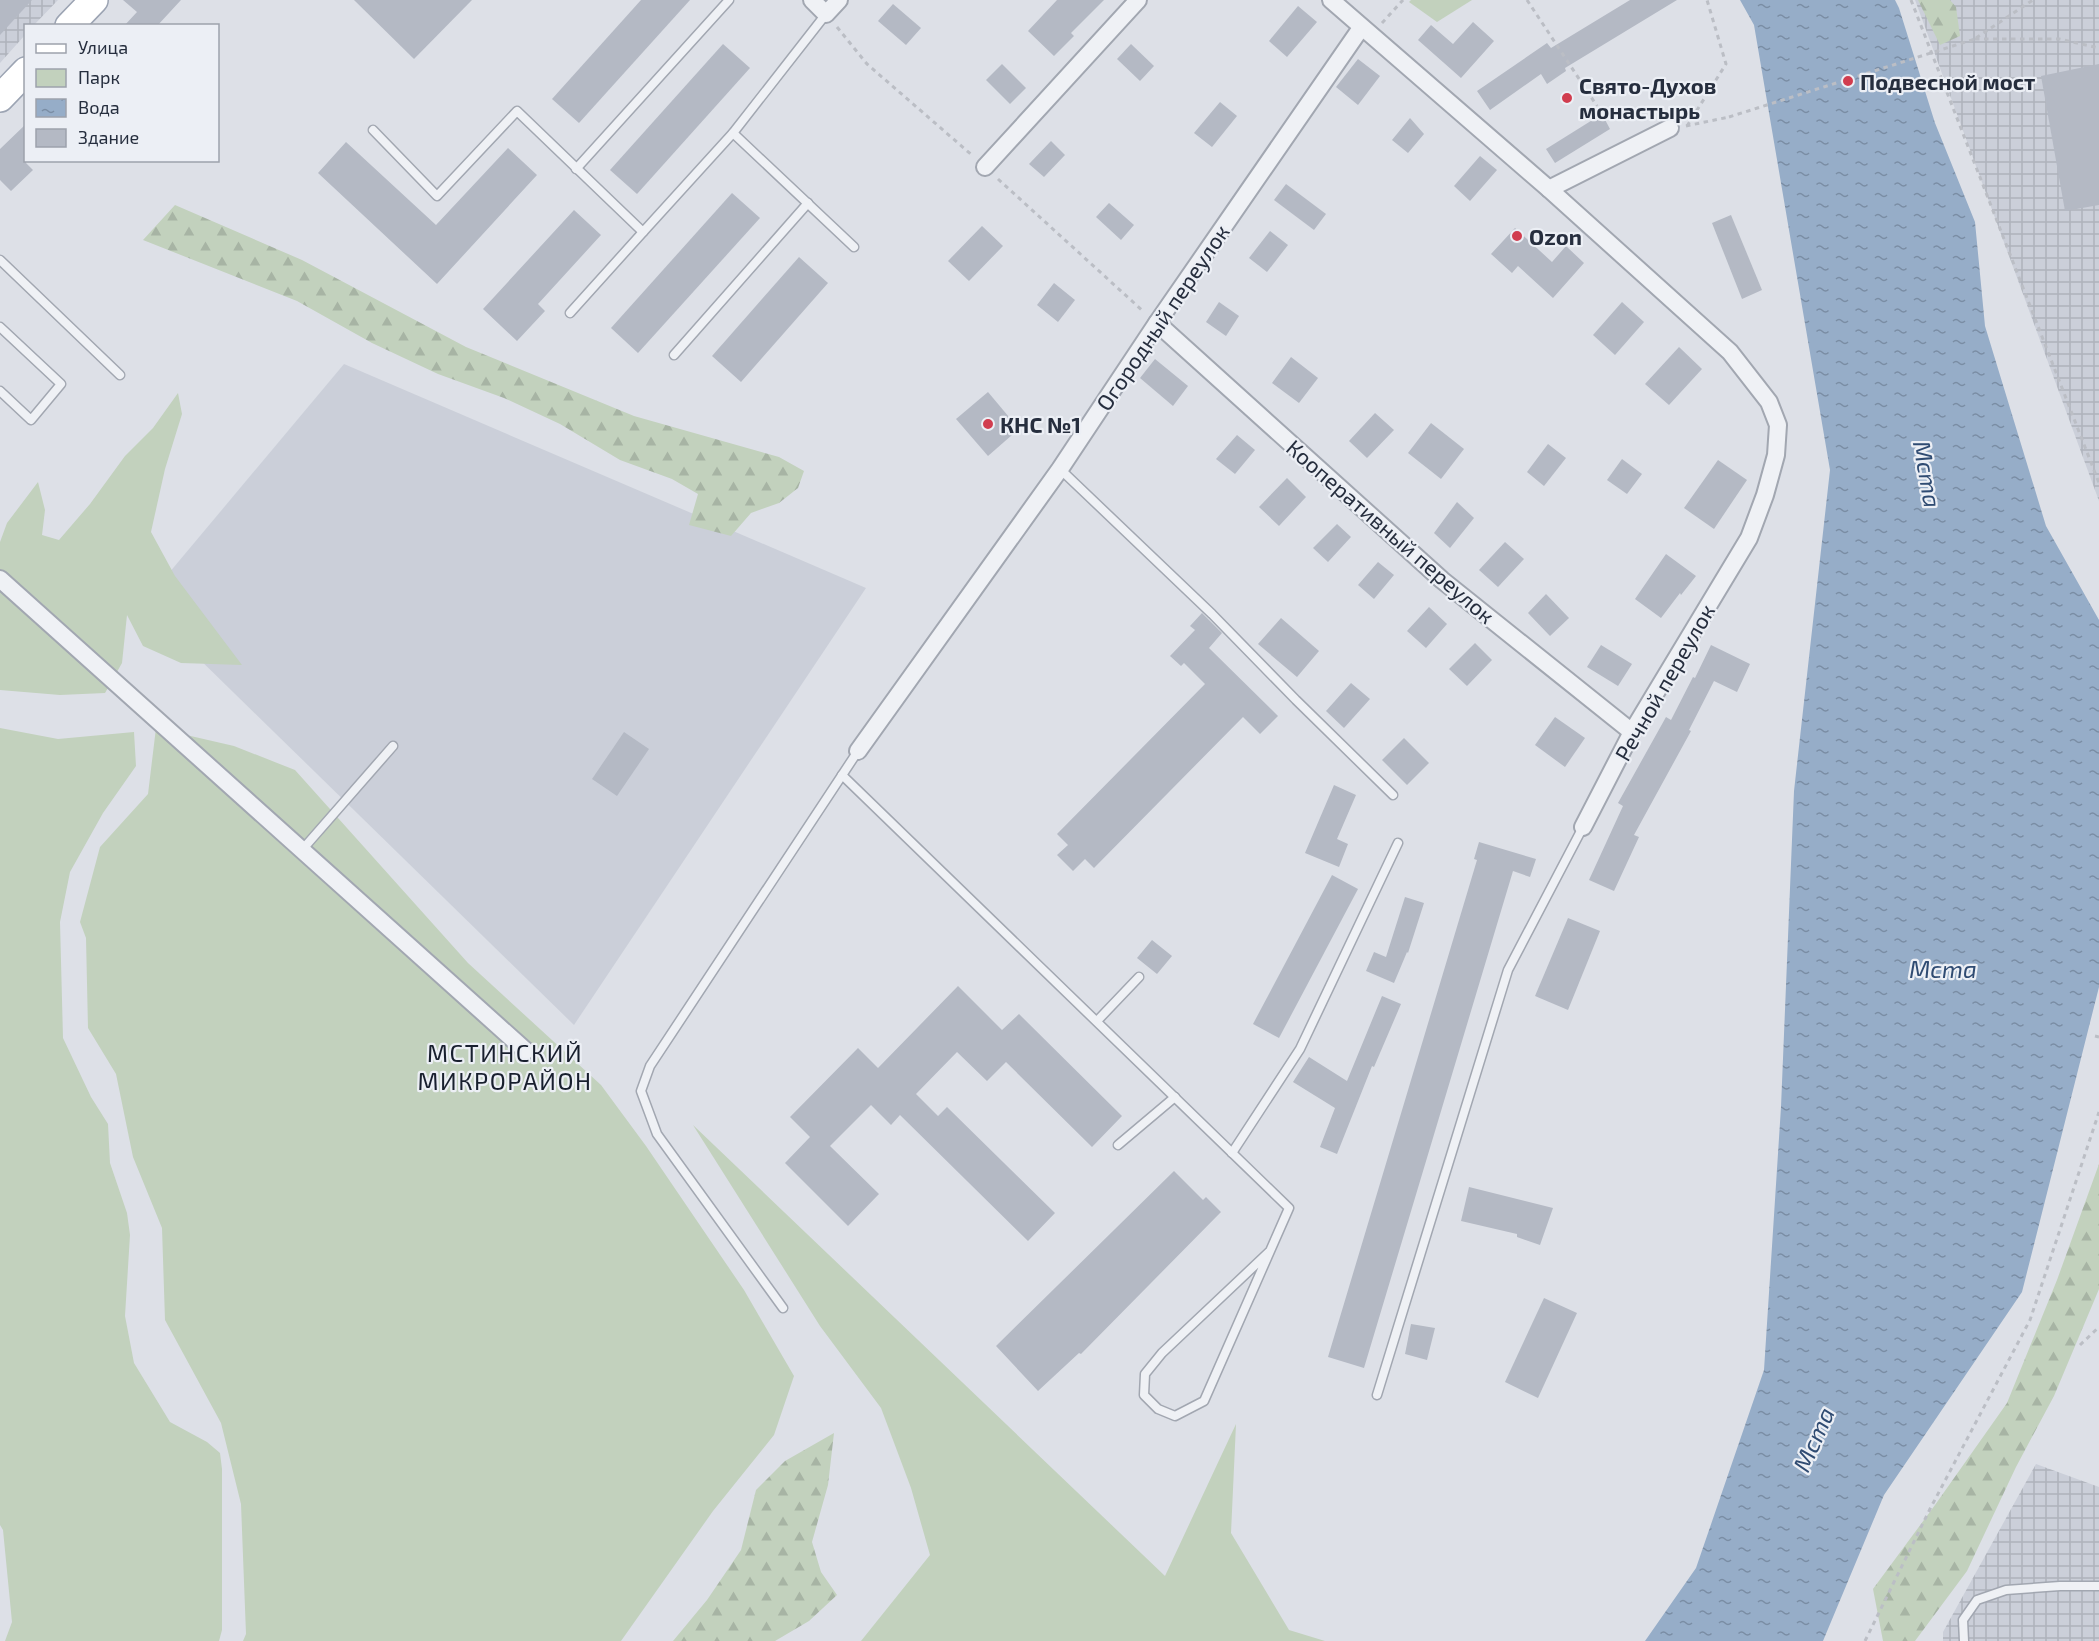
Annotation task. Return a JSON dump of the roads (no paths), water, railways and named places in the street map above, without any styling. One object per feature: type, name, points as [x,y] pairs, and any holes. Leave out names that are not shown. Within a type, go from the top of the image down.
[{"type":"main road","points":[[71,24],[94,0]]},
{"type":"street","points":[[812,0],[826,14],[839,0]]},
{"type":"street","points":[[985,167],[1138,0]]},
{"type":"street","name":"Речной переулок","points":[[1331,0],[1549,189],[1730,352],[1769,402],[1778,425],[1776,455],[1765,495],[1749,538],[1632,732],[1583,827]]},
{"type":"street","name":"Огородный переулок","points":[[858,751],[1060,469],[1157,323],[1366,32]]},
{"type":"street","points":[[1549,189],[1670,128]]},
{"type":"street","name":"Кооперативный переулок","points":[[1157,323],[1442,580],[1632,732]]},
{"type":"street","points":[[0,579],[526,1051]]},
{"type":"lane","points":[[576,169],[729,0]]},
{"type":"lane","points":[[570,313],[733,133],[826,14]]},
{"type":"lane","points":[[373,130],[437,196],[517,111],[643,231]]},
{"type":"lane","points":[[733,133],[854,247]]},
{"type":"lane","points":[[674,355],[808,203]]},
{"type":"lane","points":[[0,261],[120,375]]},
{"type":"lane","points":[[0,327],[61,384],[31,420],[0,392]]},
{"type":"lane","points":[[1060,469],[1212,614],[1392,795]]},
{"type":"lane","points":[[302,850],[393,746]]},
{"type":"lane","points":[[783,1308],[657,1134],[641,1091],[650,1066],[858,751]]},
{"type":"lane","points":[[842,775],[1289,1208],[1204,1401],[1175,1416],[1158,1409],[1144,1395],[1144,1374],[1162,1353],[1269,1252]]},
{"type":"lane","points":[[1377,1395],[1508,970],[1583,827]]},
{"type":"lane","points":[[1232,1153],[1300,1049],[1398,843]]},
{"type":"lane","points":[[1097,1021],[1139,977]]},
{"type":"lane","points":[[1118,1145],[1175,1097]]},
{"type":"lane","points":[[1964,1641],[1963,1620],[1977,1600],[2006,1590],[2099,1586]]},
{"type":"water","name":"Мста","points":[[1740,0],[1895,0],[1899,8],[1935,123],[1975,222],[1985,326],[2046,526],[2099,620],[2099,987],[2022,1292],[1884,1495],[1823,1641],[1645,1641],[1696,1568],[1764,1370],[1781,1107],[1794,791],[1830,470],[1754,25]]},
{"type":"place","name":"Подвесной мост","points":[[1848,81]]},
{"type":"place","name":"Свято-Духов монастырь","points":[[1567,98]]},
{"type":"place","name":"Ozon","points":[[1517,236]]},
{"type":"place","name":"КНС №1","points":[[988,424]]},
{"type":"district","name":"МСТИНСКИЙ МИКРОРАЙОН","points":[[505,1066]]}]
